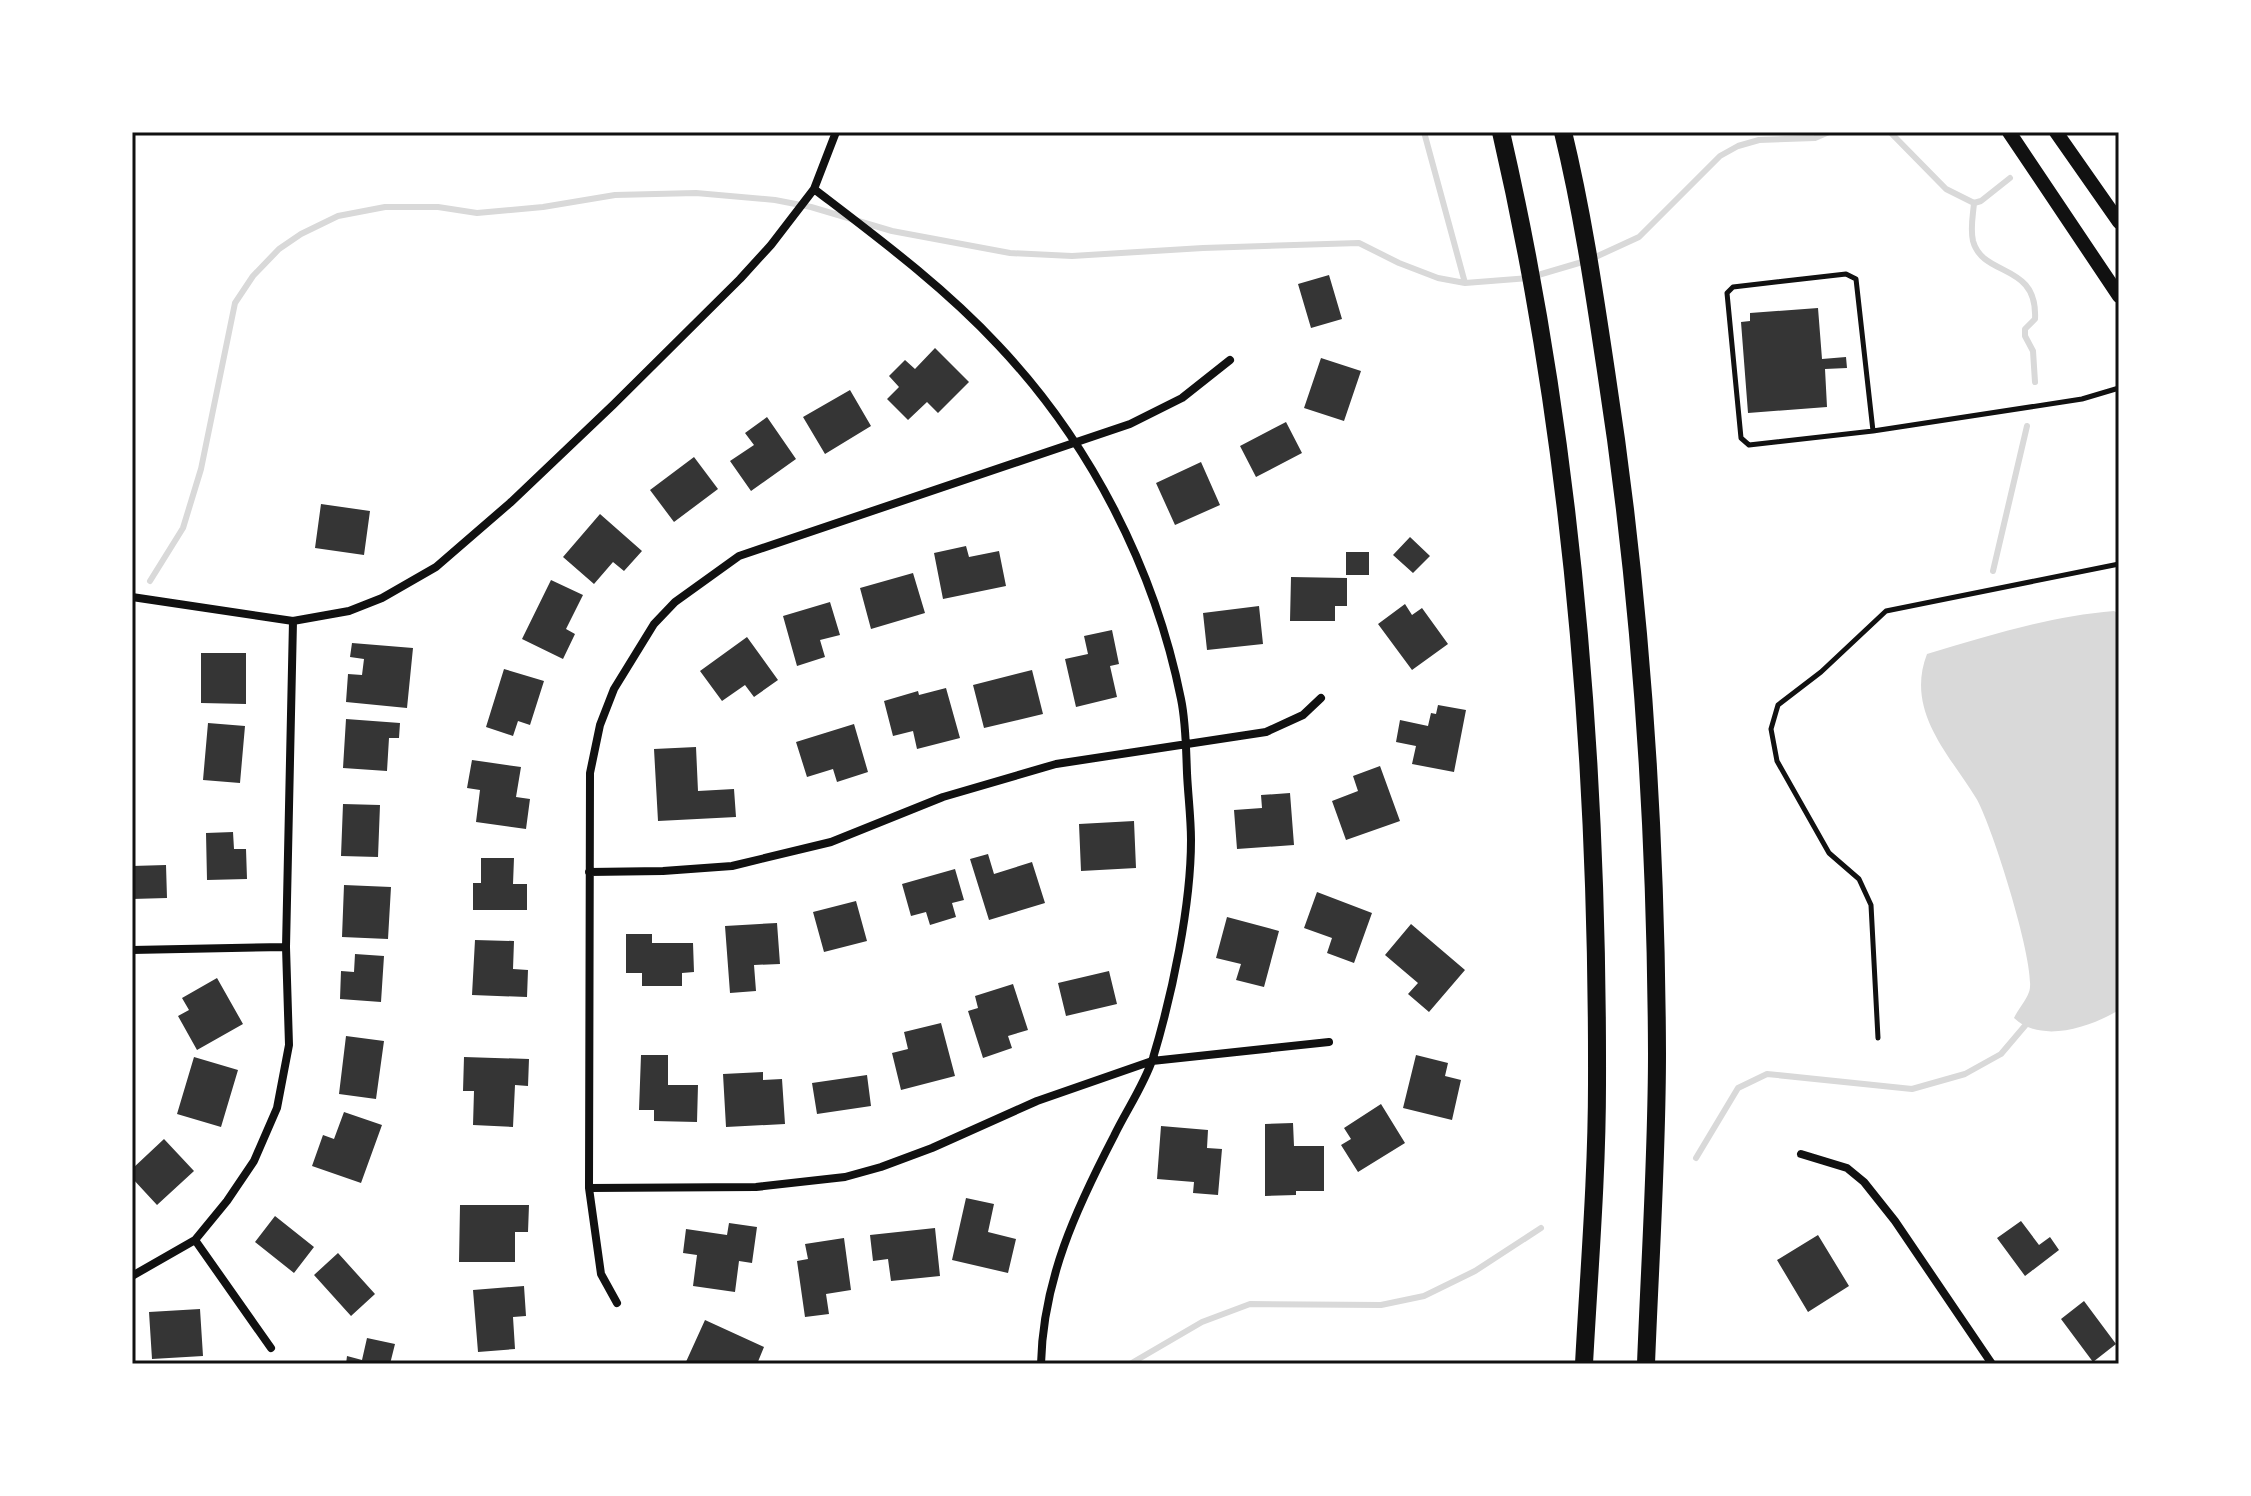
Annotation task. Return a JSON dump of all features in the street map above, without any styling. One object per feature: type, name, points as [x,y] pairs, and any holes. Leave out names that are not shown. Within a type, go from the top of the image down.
[{"type":"highway","points":[[1501,132],[1520,213],[1554,416],[1587,747],[1594,879],[1597,1087],[1584,1364]]},
{"type":"highway","points":[[1563,132],[1598,317],[1620,460],[1647,759],[1657,1055],[1646,1364]]},
{"type":"main road","points":[[2009,132],[2119,296]]},
{"type":"main road","points":[[2056,132],[2119,222]]},
{"type":"street","points":[[132,597],[293,621],[349,611],[382,598],[436,567],[510,503],[602,416],[740,279],[814,189],[836,132]]},
{"type":"street","points":[[814,189],[914,265],[997,344],[1075,443],[1117,515],[1142,571],[1178,686],[1191,842],[1182,936],[1152,1061],[1075,1214],[1056,1265],[1045,1319],[1041,1364]]},
{"type":"street","points":[[617,1303],[601,1274],[589,1188],[590,773],[600,725],[614,689],[633,655],[654,624],[675,602],[739,556],[1130,424],[1182,398],[1230,360]]},
{"type":"street","points":[[132,1276],[195,1240],[254,1161],[277,1108],[289,1045],[286,947],[293,621]]},
{"type":"street","points":[[589,872],[732,866],[831,842],[943,797],[1056,764],[1266,732],[1303,715],[1321,698]]},
{"type":"street","points":[[132,950],[286,947]]},
{"type":"street","points":[[589,1188],[756,1187],[845,1177],[919,1153],[1037,1101],[1152,1061],[1329,1042]]},
{"type":"street","points":[[1801,1154],[1847,1168],[1864,1182],[1895,1221],[1992,1364]]},
{"type":"street","points":[[195,1240],[271,1348]]},
{"type":"lane","points":[[1873,431],[1856,279],[1846,274],[1733,287],[1727,293],[1741,438],[1749,445],[1873,431],[2082,399],[2119,388]]},
{"type":"lane","points":[[1878,1038],[1871,905],[1859,879],[1829,853],[1777,761],[1771,729],[1778,705],[1821,672],[1886,611],[2119,564]]},
{"type":"shaded area","points":[[2114,611],[2119,614],[2119,1010],[2081,1027],[2038,1030],[2014,1018],[2029,992],[2030,978],[2020,927],[1983,812],[1933,731],[1926,713],[1922,675],[1927,654],[2043,622]]},
{"type":"building","points":[[1329,275],[1342,319],[1311,328],[1298,284]]},
{"type":"building","points":[[1818,308],[1822,359],[1846,357],[1847,368],[1825,369],[1827,407],[1748,413],[1741,322],[1750,321],[1750,313]]},
{"type":"building","points":[[935,348],[969,382],[938,413],[927,402],[908,420],[887,399],[899,387],[889,376],[905,360],[915,369]]},
{"type":"building","points":[[1321,358],[1361,371],[1344,421],[1304,408]]},
{"type":"building","points":[[850,390],[871,426],[825,454],[803,417]]},
{"type":"building","points":[[767,417],[796,459],[751,491],[730,461],[754,445],[745,433]]},
{"type":"building","points":[[1286,422],[1302,453],[1256,477],[1240,446]]},
{"type":"building","points":[[694,457],[718,489],[674,522],[650,490]]},
{"type":"building","points":[[1201,462],[1220,505],[1175,525],[1156,483]]},
{"type":"building","points":[[321,504],[370,511],[364,555],[315,548]]},
{"type":"building","points":[[600,514],[642,551],[624,571],[613,562],[594,584],[563,557]]},
{"type":"building","points":[[1410,537],[1430,556],[1413,573],[1393,555]]},
{"type":"building","points":[[966,546],[969,557],[999,551],[1006,586],[943,599],[934,553]]},
{"type":"building","points":[[1346,552],[1369,552],[1369,575],[1346,575]]},
{"type":"building","points":[[913,573],[925,613],[871,629],[860,588]]},
{"type":"building","points":[[1291,577],[1347,578],[1347,606],[1335,606],[1335,621],[1290,621]]},
{"type":"building","points":[[551,580],[583,595],[566,629],[575,634],[563,659],[522,639]]},
{"type":"building","points":[[830,602],[840,635],[820,640],[825,657],[797,666],[783,616]]},
{"type":"building","points":[[1405,604],[1412,615],[1422,608],[1448,644],[1412,670],[1378,624]]},
{"type":"building","points":[[1259,606],[1263,644],[1207,650],[1203,613]]},
{"type":"building","points":[[1112,630],[1119,664],[1110,666],[1117,697],[1076,707],[1065,659],[1088,654],[1084,636]]},
{"type":"building","points":[[747,637],[778,680],[754,697],[745,685],[722,701],[700,671]]},
{"type":"building","points":[[352,643],[413,648],[407,708],[346,702],[348,674],[362,675],[364,659],[350,657]]},
{"type":"building","points":[[201,653],[246,653],[246,704],[201,703]]},
{"type":"building","points":[[504,669],[544,681],[530,725],[518,721],[513,736],[486,727]]},
{"type":"building","points":[[1032,670],[1043,714],[984,728],[973,685]]},
{"type":"building","points":[[946,688],[960,738],[917,749],[913,731],[893,736],[884,701],[918,691],[919,695]]},
{"type":"building","points":[[1438,705],[1466,710],[1454,772],[1412,764],[1416,746],[1396,742],[1400,720],[1428,726],[1431,713],[1436,714]]},
{"type":"building","points":[[346,719],[400,723],[399,738],[389,738],[387,771],[343,768]]},
{"type":"building","points":[[208,723],[245,726],[240,783],[203,780]]},
{"type":"building","points":[[854,724],[868,772],[837,782],[833,769],[807,777],[796,742]]},
{"type":"building","points":[[696,747],[698,791],[734,789],[736,817],[658,821],[654,749]]},
{"type":"building","points":[[472,760],[521,767],[516,797],[530,799],[526,829],[476,822],[480,790],[467,788]]},
{"type":"building","points":[[1380,766],[1400,821],[1346,840],[1332,801],[1358,791],[1353,776]]},
{"type":"building","points":[[1290,793],[1294,845],[1237,849],[1234,810],[1262,808],[1261,795]]},
{"type":"building","points":[[343,804],[380,805],[378,857],[341,856]]},
{"type":"building","points":[[1134,821],[1136,868],[1081,871],[1079,824]]},
{"type":"building","points":[[233,832],[234,849],[246,849],[247,879],[207,880],[206,833]]},
{"type":"building","points":[[988,854],[994,874],[1032,862],[1045,903],[989,920],[970,859]]},
{"type":"building","points":[[481,858],[514,858],[513,884],[527,884],[527,910],[473,910],[473,883],[481,883]]},
{"type":"building","points":[[166,865],[167,898],[132,899],[132,866]]},
{"type":"building","points":[[955,869],[964,900],[952,903],[956,917],[930,925],[926,912],[911,916],[902,884]]},
{"type":"building","points":[[344,885],[391,887],[388,939],[342,937]]},
{"type":"building","points":[[1317,892],[1372,913],[1354,963],[1327,953],[1332,938],[1304,928]]},
{"type":"building","points":[[856,901],[867,941],[824,952],[813,912]]},
{"type":"building","points":[[1227,917],[1279,931],[1264,987],[1236,980],[1241,964],[1216,958]]},
{"type":"building","points":[[777,923],[780,964],[754,965],[756,991],[730,993],[725,926]]},
{"type":"building","points":[[1411,924],[1465,970],[1429,1012],[1408,994],[1418,983],[1385,955]]},
{"type":"building","points":[[626,934],[652,934],[652,943],[693,943],[694,972],[682,973],[682,986],[642,986],[642,973],[626,973]]},
{"type":"building","points":[[475,940],[514,941],[513,969],[528,970],[527,997],[472,995]]},
{"type":"building","points":[[355,954],[384,956],[381,1002],[340,999],[341,971],[354,972]]},
{"type":"building","points":[[1109,971],[1117,1004],[1066,1016],[1058,983]]},
{"type":"building","points":[[217,978],[243,1024],[197,1050],[178,1016],[189,1010],[182,998]]},
{"type":"building","points":[[1013,984],[1028,1030],[1008,1036],[1012,1048],[983,1058],[968,1011],[978,1008],[975,996]]},
{"type":"building","points":[[941,1023],[955,1076],[901,1090],[892,1053],[908,1049],[904,1032]]},
{"type":"building","points":[[346,1036],[384,1041],[376,1099],[339,1094]]},
{"type":"building","points":[[641,1055],[668,1055],[668,1085],[698,1085],[697,1122],[654,1121],[654,1110],[639,1110]]},
{"type":"building","points":[[1416,1055],[1448,1063],[1445,1076],[1461,1080],[1452,1120],[1403,1108]]},
{"type":"building","points":[[194,1057],[238,1070],[221,1127],[177,1114]]},
{"type":"building","points":[[464,1057],[529,1059],[528,1086],[515,1085],[513,1127],[473,1125],[474,1091],[463,1091]]},
{"type":"building","points":[[763,1072],[763,1080],[782,1079],[785,1124],[726,1127],[723,1074]]},
{"type":"building","points":[[867,1075],[871,1106],[817,1114],[812,1083]]},
{"type":"building","points":[[1381,1104],[1405,1143],[1358,1172],[1341,1145],[1351,1139],[1344,1128]]},
{"type":"building","points":[[344,1112],[382,1125],[361,1183],[312,1166],[323,1135],[334,1139]]},
{"type":"building","points":[[1293,1123],[1294,1146],[1324,1146],[1324,1191],[1265,1196],[1265,1124]]},
{"type":"building","points":[[1161,1126],[1208,1130],[1207,1148],[1222,1149],[1218,1195],[1193,1193],[1194,1182],[1157,1179]]},
{"type":"building","points":[[164,1139],[194,1171],[157,1205],[132,1178],[132,1169]]},
{"type":"building","points":[[966,1198],[994,1204],[988,1232],[1016,1239],[1008,1273],[952,1260]]},
{"type":"building","points":[[460,1205],[529,1205],[528,1232],[515,1232],[515,1262],[459,1262]]},
{"type":"building","points":[[275,1216],[314,1247],[294,1273],[255,1242]]},
{"type":"building","points":[[2021,1221],[2039,1245],[2050,1237],[2059,1250],[2025,1276],[1997,1238]]},
{"type":"building","points":[[729,1223],[757,1227],[752,1263],[739,1261],[735,1292],[693,1286],[697,1255],[683,1253],[686,1229],[727,1235]]},
{"type":"building","points":[[935,1228],[940,1276],[891,1281],[888,1259],[873,1261],[870,1235]]},
{"type":"building","points":[[1818,1235],[1849,1286],[1808,1312],[1777,1260]]},
{"type":"building","points":[[844,1238],[851,1290],[826,1294],[829,1314],[805,1317],[797,1261],[808,1259],[805,1244]]},
{"type":"building","points":[[338,1253],[375,1294],[351,1316],[314,1275]]},
{"type":"building","points":[[524,1286],[526,1316],[513,1317],[515,1349],[478,1352],[473,1290]]},
{"type":"building","points":[[2084,1301],[2116,1344],[2093,1362],[2061,1319]]},
{"type":"building","points":[[200,1309],[203,1356],[152,1359],[149,1312]]},
{"type":"building","points":[[705,1320],[764,1347],[757,1364],[685,1364]]},
{"type":"building","points":[[367,1338],[395,1344],[390,1364],[346,1364],[347,1356],[362,1360]]},
{"type":"waterway","points":[[1424,132],[1465,283]]},
{"type":"waterway","points":[[150,581],[183,528],[201,469],[235,303],[253,276],[279,249],[338,216],[385,207],[438,207],[477,213],[543,207],[615,195],[696,193],[775,200],[811,207],[892,231],[1010,253],[1072,256],[1359,243],[1438,278],[1465,283],[1528,278],[1589,260],[1639,237],[1720,156],[1738,146],[1759,140],[1815,138],[1829,132]]},
{"type":"waterway","points":[[1890,132],[1946,189],[1974,203]]},
{"type":"waterway","points":[[1974,203],[2010,178]]},
{"type":"waterway","points":[[1974,203],[1972,236],[1979,253],[2019,279],[2034,301],[2035,319],[2025,329],[2025,336],[2033,351],[2035,382]]},
{"type":"waterway","points":[[1993,571],[2027,426]]},
{"type":"waterway","points":[[1696,1158],[1738,1088],[1767,1074],[1912,1089],[1965,1074],[2001,1054],[2029,1021]]},
{"type":"waterway","points":[[1130,1364],[1202,1322],[1250,1304],[1381,1305],[1424,1296],[1475,1271],[1541,1228]]}]
